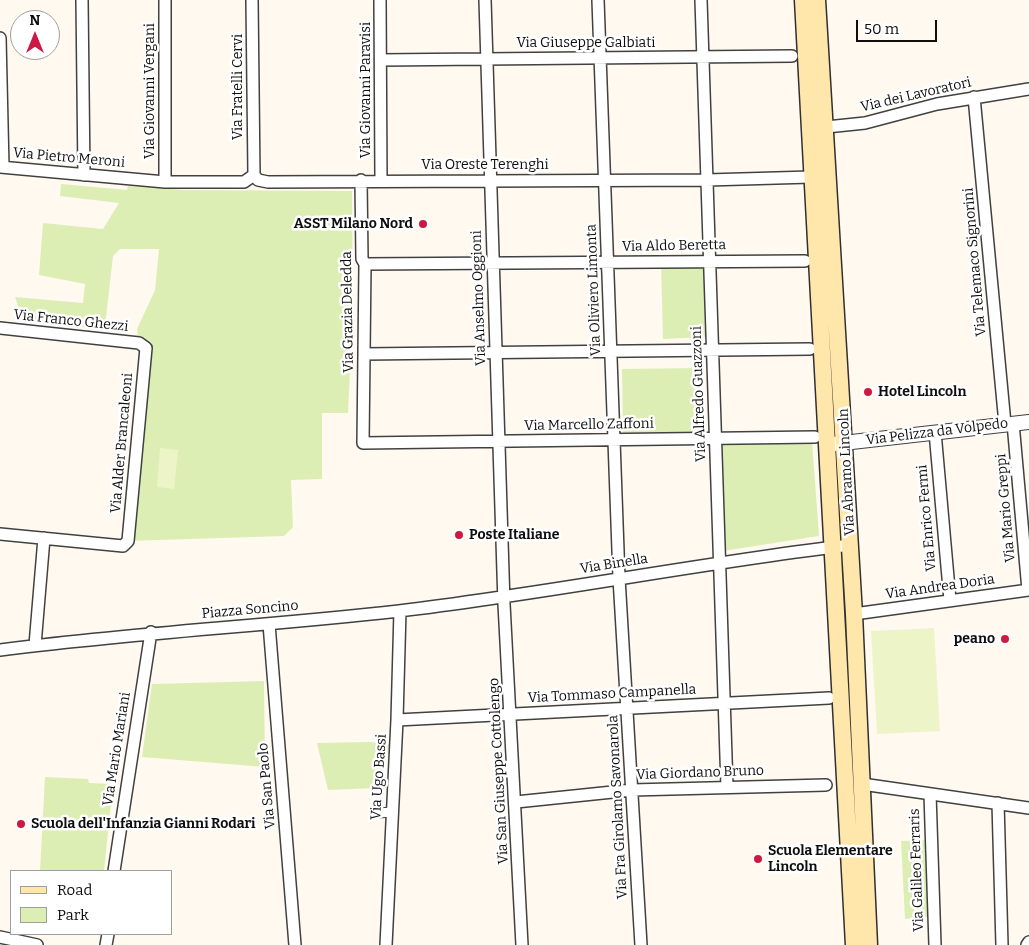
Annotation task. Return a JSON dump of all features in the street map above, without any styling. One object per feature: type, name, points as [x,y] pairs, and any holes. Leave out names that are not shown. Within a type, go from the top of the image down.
[{"type":"main road","name":"Via Abramo Lincoln","points":[[803,0],[817,128],[833,240],[854,614],[869,945]]},
{"type":"main road","name":"Via Abramo Lincoln","points":[[818,0],[817,128],[811,177],[820,441],[832,547],[854,945]]},
{"type":"main road","points":[[811,177],[822,191],[826,228],[833,240]]},
{"type":"street","points":[[82,0],[84,175]]},
{"type":"street","name":"Via Giovanni Vergani","points":[[165,0],[165,182]]},
{"type":"street","name":"Via Fratelli Cervi","points":[[252,0],[254,175]]},
{"type":"street","name":"Via Giovanni Paravisi","points":[[380,0],[381,180]]},
{"type":"street","name":"Via Anselmo Oggioni","points":[[485,0],[504,595]]},
{"type":"street","name":"Via Oliviero Limonta","points":[[598,0],[619,578]]},
{"type":"street","name":"Via Alfredo Guazzoni","points":[[701,0],[728,787]]},
{"type":"street","points":[[0,38],[1,167]]},
{"type":"street","name":"Via Giuseppe Galbiati","points":[[381,60],[792,56]]},
{"type":"street","name":"Via dei Lavoratori","points":[[817,128],[865,123],[974,97],[1029,89]]},
{"type":"street","name":"Via Telemaco Signorini","points":[[974,97],[1009,424]]},
{"type":"street","name":"Via Pietro Meroni","points":[[1,167],[165,182]]},
{"type":"street","points":[[165,182],[244,182],[254,175]]},
{"type":"street","name":"Via Oreste Terenghi","points":[[254,175],[260,182],[361,180],[707,180],[811,177]]},
{"type":"street","name":"Via Grazia Deledda","points":[[361,180],[362,258],[365,264],[363,443]]},
{"type":"street","name":"Via Aldo Beretta","points":[[365,264],[608,263],[710,260],[805,261]]},
{"type":"street","name":"Via Franco Ghezzi","points":[[0,328],[139,343]]},
{"type":"street","name":"Via Alder Brancaleoni","points":[[44,538],[123,546],[128,541],[146,348],[139,343]]},
{"type":"street","points":[[364,354],[810,349]]},
{"type":"street","name":"Via Pelizza da Volpedo","points":[[820,441],[845,443],[1029,422]]},
{"type":"street","name":"Via Mario Greppi","points":[[1009,424],[1028,590]]},
{"type":"street","name":"Via Enrico Fermi","points":[[935,432],[950,600]]},
{"type":"street","name":"Via Marcello Zaffoni","points":[[363,443],[716,438],[820,441]]},
{"type":"street","points":[[0,534],[44,538],[35,645]]},
{"type":"street","name":"Via Binella","points":[[400,610],[850,545]]},
{"type":"street","name":"Via Fra Girolamo Savonarola","points":[[619,578],[641,945]]},
{"type":"street","name":"Via Andrea Doria","points":[[854,614],[1028,590]]},
{"type":"street","name":"Via San Giuseppe Cottolengo","points":[[504,595],[522,945]]},
{"type":"street","name":"Piazza Soncino","points":[[0,650],[151,632],[269,624],[400,610]]},
{"type":"street","name":"Via Ugo Bassi","points":[[386,945],[397,720],[400,610]]},
{"type":"street","name":"Via San Paolo","points":[[269,624],[295,945]]},
{"type":"street","name":"Via Mario Mariani","points":[[114,870],[151,632]]},
{"type":"street","name":"Via Tommaso Campanella","points":[[397,720],[829,698]]},
{"type":"street","points":[[862,784],[1029,808]]},
{"type":"street","name":"Via Giordano Bruno","points":[[516,802],[632,790],[826,785]]},
{"type":"street","name":"Via Galileo Ferraris","points":[[930,794],[935,945]]},
{"type":"street","points":[[998,804],[1002,940],[1012,945]]},
{"type":"street","points":[[379,813],[392,812]]},
{"type":"street","points":[[0,937],[37,945]]},
{"type":"green space","points":[[61,184],[127,190],[128,186],[185,190],[352,191],[353,308],[348,413],[322,413],[322,479],[291,480],[293,527],[284,536],[128,541],[140,352],[137,329],[155,290],[159,249],[120,249],[113,256],[105,326],[92,328],[23,320],[15,297],[83,303],[85,284],[39,275],[43,223],[103,229],[119,203],[60,196]]},
{"type":"green space","points":[[705,263],[707,337],[663,339],[661,264]]},
{"type":"green space","points":[[701,368],[701,432],[623,433],[622,369]]},
{"type":"green space","points":[[812,441],[819,536],[723,551],[719,442]]},
{"type":"green space","points":[[160,448],[178,450],[174,489],[157,487]]},
{"type":"green space","points":[[934,628],[940,731],[877,734],[871,631]]},
{"type":"green space","points":[[264,681],[265,767],[142,757],[152,684]]},
{"type":"green space","points":[[370,742],[390,744],[378,788],[328,790],[317,743]]},
{"type":"green space","points":[[45,777],[88,779],[89,783],[113,784],[104,870],[40,870]]},
{"type":"green space","points":[[927,840],[929,917],[905,919],[901,841]]},
{"type":"place","name":"ASST Milano Nord","points":[[423,224]]},
{"type":"place","name":"Hotel Lincoln","points":[[868,392]]},
{"type":"place","name":"Poste Italiane","points":[[459,535]]},
{"type":"place","name":"peano","points":[[1005,639]]},
{"type":"place","name":"Scuola dell'Infanzia Gianni Rodari","points":[[21,824]]},
{"type":"place","name":"Scuola Elementare Lincoln","points":[[758,859]]}]
